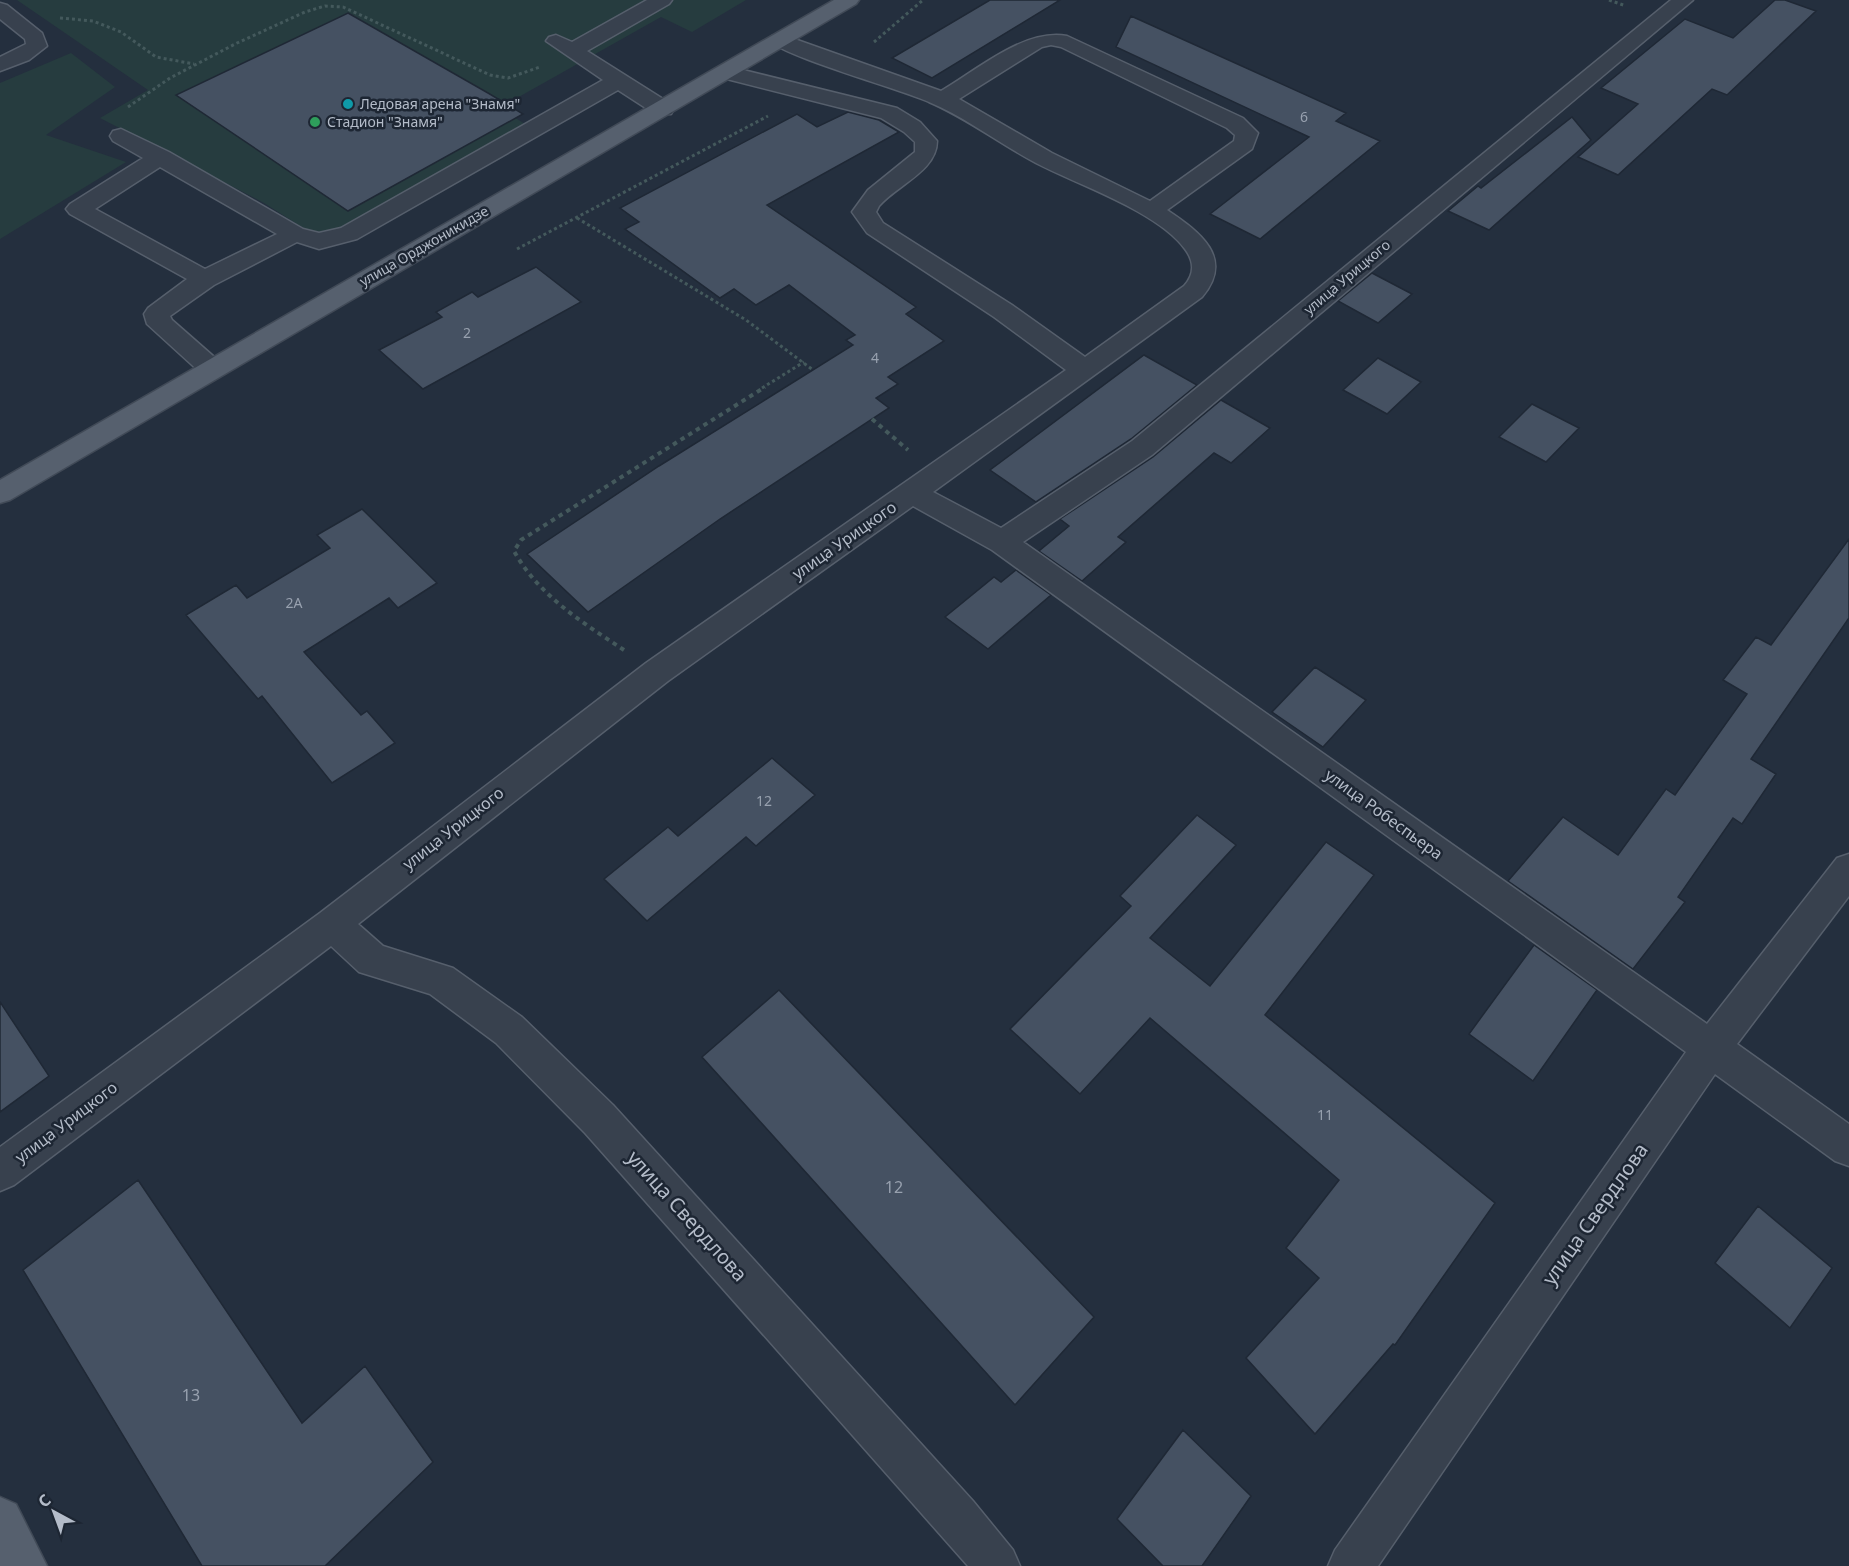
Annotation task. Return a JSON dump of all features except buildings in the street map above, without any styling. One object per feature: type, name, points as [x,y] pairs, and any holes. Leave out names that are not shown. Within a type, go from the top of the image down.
[{"type":"main road","name":"улица Орджоникидзе","points":[[0,493],[849,0]]},
{"type":"main road","points":[[0,1520],[24,1566]]},
{"type":"street","points":[[564,46],[662,0]]},
{"type":"street","name":"улица Урицкого","points":[[1002,542],[1142,448],[1683,0]]},
{"type":"street","points":[[0,9],[35,37],[37,46],[0,65]]},
{"type":"street","points":[[779,40],[811,54],[942,99],[1044,158],[1151,211],[1244,144],[1247,133],[1235,123],[1078,47],[1051,39],[1035,43],[942,99]]},
{"type":"street","points":[[564,46],[663,109]]},
{"type":"street","points":[[727,72],[889,113],[912,127],[926,141],[926,153],[915,167],[870,198],[864,212],[875,228],[1003,311],[1084,370]]},
{"type":"street","points":[[121,136],[295,234],[319,242],[349,234],[620,80]]},
{"type":"street","points":[[161,157],[78,209],[205,279]]},
{"type":"street","name":"улица Урицкого","points":[[0,1171],[332,924],[410,861],[657,672],[1184,300],[1199,286],[1206,271],[1203,258],[1192,241],[1172,224],[1151,211]]},
{"type":"street","points":[[212,369],[160,324],[158,314],[169,303],[205,279],[295,234]]},
{"type":"street","name":"улица Робеспьера","points":[[925,483],[1002,542],[1849,1146]]},
{"type":"street","name":"улица Свердлова","points":[[1351,1566],[1711,1048],[1849,869]]},
{"type":"street","name":"улица Свердлова","points":[[332,924],[372,960],[440,980],[509,1030],[599,1119],[957,1517],[997,1566]]},
{"type":"path","points":[[873,49],[873,42],[884,28],[904,17],[923,0]]},
{"type":"path","points":[[121,136],[115,131],[116,121],[128,107],[149,91],[195,64],[305,12],[325,6],[343,7],[490,75],[508,78],[527,73],[564,46]]},
{"type":"path","points":[[21,26],[67,17],[93,21],[121,32],[156,57],[195,64]]},
{"type":"path","points":[[517,249],[811,93]]},
{"type":"path","points":[[576,218],[746,320],[813,370]]},
{"type":"path","points":[[657,672],[559,603],[518,562],[514,551],[520,540],[804,362]]},
{"type":"path","points":[[872,419],[925,483]]},
{"type":"green space","name":"Стадион \"Знамя\"","points":[[17,0],[746,0],[692,32],[661,17],[499,108],[530,127],[327,243],[264,203],[100,118],[148,90]]},
{"type":"green space","points":[[71,53],[115,87],[46,135],[126,162],[0,239],[0,83]]},
{"type":"place","name":"Ледовая арена \"Знамя\"","points":[[348,104]]},
{"type":"place","name":"Стадион \"Знамя\"","points":[[315,122]]}]
